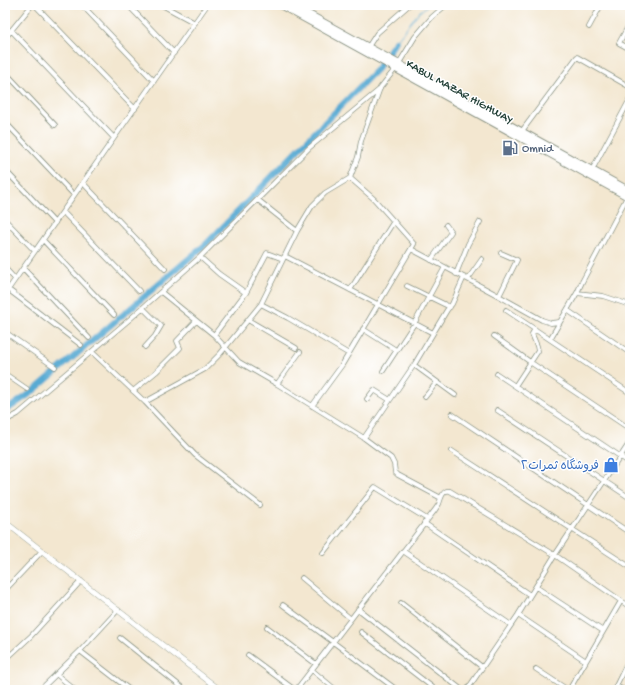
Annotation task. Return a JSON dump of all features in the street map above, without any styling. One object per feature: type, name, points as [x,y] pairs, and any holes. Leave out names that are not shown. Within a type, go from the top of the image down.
[{"type":"highway","name":"KABUL MAZAR HIGHWAY","points":[[280,5],[374,53],[629,194]]},
{"type":"highway","name":"KABUL MAZAR HIGHWAY","points":[[292,5],[368,47],[374,53]]},
{"type":"highway","name":"KABUL MAZAR HIGHWAY","points":[[396,65],[522,131],[592,170],[629,194]]},
{"type":"street","points":[[5,38],[33,5],[135,109]]},
{"type":"street","points":[[82,5],[154,81]]},
{"type":"street","points":[[128,5],[174,53]]},
{"type":"street","points":[[162,5],[195,23]]},
{"type":"street","points":[[5,294],[7,288],[63,212],[207,5]]},
{"type":"street","points":[[368,47],[377,33],[410,5]]},
{"type":"street","points":[[5,421],[18,414],[143,308],[200,257],[309,148],[380,88],[415,37],[432,17],[446,5]]},
{"type":"street","points":[[588,27],[601,5]]},
{"type":"street","points":[[630,23],[619,43],[630,49]]},
{"type":"street","points":[[11,30],[114,138]]},
{"type":"street","points":[[522,131],[577,57],[630,87]]},
{"type":"street","points":[[5,72],[55,125]]},
{"type":"street","points":[[145,402],[205,369],[261,304],[297,231],[312,206],[325,193],[350,178],[358,157],[361,141],[380,88]]},
{"type":"street","points":[[592,170],[630,99]]},
{"type":"street","points":[[5,122],[74,195]]},
{"type":"street","points":[[5,170],[55,223]]},
{"type":"street","points":[[312,406],[349,354],[414,243],[374,199],[350,178]]},
{"type":"street","points":[[83,183],[165,269]]},
{"type":"street","points":[[550,339],[577,293],[629,194]]},
{"type":"street","points":[[258,200],[297,231]]},
{"type":"street","points":[[63,212],[139,291]]},
{"type":"street","points":[[5,220],[35,251]]},
{"type":"street","points":[[350,290],[394,221]]},
{"type":"street","points":[[456,274],[468,244],[480,222]]},
{"type":"street","points":[[431,260],[451,232],[446,226]]},
{"type":"street","points":[[43,240],[114,315]]},
{"type":"street","points":[[411,249],[542,320],[551,323],[559,322]]},
{"type":"street","points":[[214,335],[246,293],[267,253],[284,257],[433,333]]},
{"type":"street","points":[[499,296],[517,260],[501,253]]},
{"type":"street","points":[[200,257],[219,274],[246,293]]},
{"type":"street","points":[[364,438],[414,365],[447,310],[450,308],[466,278],[482,259]]},
{"type":"street","points":[[382,371],[414,324],[445,267]]},
{"type":"street","points":[[5,268],[15,279]]},
{"type":"street","points":[[23,268],[88,338]]},
{"type":"street","points":[[407,286],[450,308]]},
{"type":"street","points":[[7,288],[81,345]]},
{"type":"street","points":[[161,292],[214,335],[239,362],[364,438],[391,458],[394,464],[395,472],[398,475],[441,498]]},
{"type":"street","points":[[577,293],[603,296],[630,305]]},
{"type":"street","points":[[261,304],[349,354]]},
{"type":"street","points":[[143,308],[162,326],[145,347]]},
{"type":"street","points":[[506,310],[630,393]]},
{"type":"street","points":[[567,310],[630,353]]},
{"type":"street","points":[[248,320],[296,348]]},
{"type":"street","points":[[133,391],[156,372],[180,348],[177,341],[196,321]]},
{"type":"street","points":[[364,329],[396,350]]},
{"type":"street","points":[[515,386],[538,349],[532,334],[535,329]]},
{"type":"street","points":[[5,332],[55,367]]},
{"type":"street","points":[[494,336],[530,362],[630,428]]},
{"type":"street","points":[[92,352],[145,402],[195,455],[260,505]]},
{"type":"street","points":[[277,384],[300,352]]},
{"type":"street","points":[[414,365],[455,395]]},
{"type":"street","points":[[5,374],[27,389]]},
{"type":"street","points":[[497,374],[630,463]]},
{"type":"street","points":[[425,397],[437,382]]},
{"type":"street","points":[[367,398],[374,390],[390,400]]},
{"type":"street","points":[[497,410],[630,498]]},
{"type":"street","points":[[452,414],[630,533]]},
{"type":"street","points":[[467,690],[518,615],[555,555],[630,442]]},
{"type":"street","points":[[452,451],[630,567]]},
{"type":"street","points":[[323,553],[375,487],[426,521],[530,595]]},
{"type":"street","points":[[248,655],[296,690],[440,504],[444,492],[447,491],[450,491],[555,555],[630,606]]},
{"type":"street","points":[[5,522],[118,610],[213,688],[220,690]]},
{"type":"street","points":[[5,590],[42,551]]},
{"type":"street","points":[[403,551],[511,625]]},
{"type":"street","points":[[302,578],[351,619]]},
{"type":"street","points":[[5,660],[31,636],[81,581]]},
{"type":"street","points":[[536,587],[603,631]]},
{"type":"street","points":[[536,669],[568,690],[621,601]]},
{"type":"street","points":[[401,603],[482,667]]},
{"type":"street","points":[[283,605],[397,690]]},
{"type":"street","points":[[358,609],[462,690]]},
{"type":"street","points":[[40,690],[80,651],[118,610]]},
{"type":"street","points":[[518,615],[586,661]]},
{"type":"street","points":[[267,627],[316,664]]},
{"type":"street","points":[[361,632],[436,690]]},
{"type":"street","points":[[120,638],[186,690]]},
{"type":"street","points":[[80,651],[130,690]]},
{"type":"street","points":[[624,690],[615,688],[630,657]]},
{"type":"street","points":[[312,670],[336,690]]},
{"type":"street","points":[[56,674],[75,690]]},
{"type":"waterway","points":[[396,41],[418,13],[428,5]]},
{"type":"waterway","points":[[5,411],[31,393],[206,244],[377,69],[396,41]]},
{"type":"place","name":"Omnid","points":[[510,148]]},
{"type":"place","name":"فروشگاه ثمرات٢","points":[[611,465]]}]
